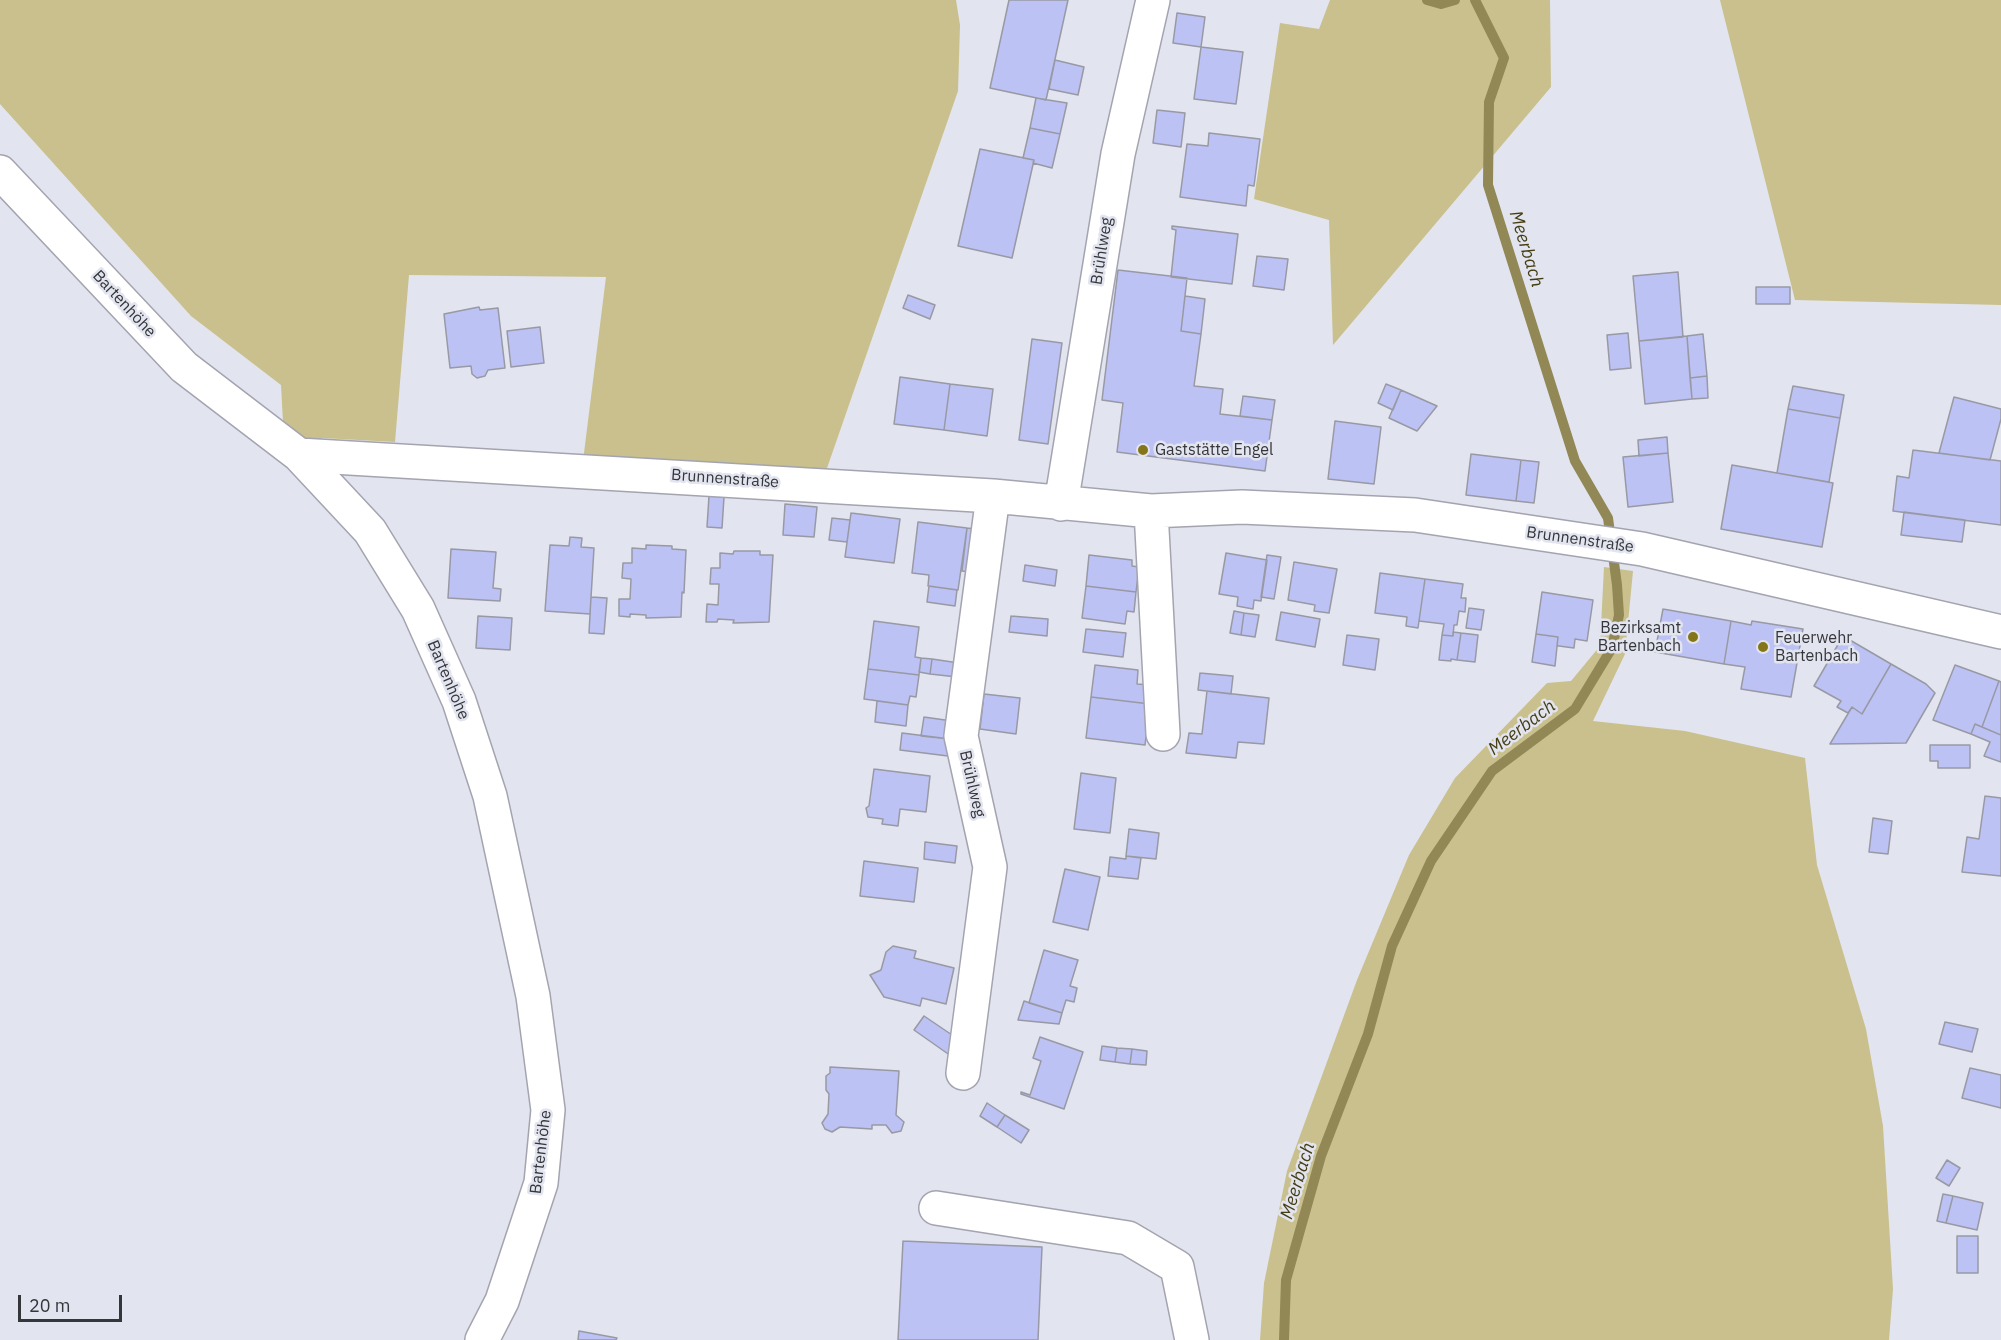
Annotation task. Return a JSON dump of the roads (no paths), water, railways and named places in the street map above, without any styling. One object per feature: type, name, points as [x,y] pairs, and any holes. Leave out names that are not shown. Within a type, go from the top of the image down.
[{"type":"street","name":"Brühlweg","points":[[1061,504],[1118,154],[1153,0]]},
{"type":"street","name":"Bartenhöhe","points":[[0,172],[184,367],[299,455],[370,531],[418,609],[459,701],[490,796],[533,996],[548,1110],[541,1183],[502,1301],[482,1340]]},
{"type":"street","name":"Brunnenstraße","points":[[299,455],[993,496],[1151,511],[1242,507],[1415,515],[1642,549],[2001,632]]},
{"type":"street","name":"Brühlweg","points":[[963,1073],[990,867],[961,736],[993,496]]},
{"type":"street","points":[[1151,511],[1163,734]]},
{"type":"street","points":[[936,1208],[1128,1238],[1177,1268],[1192,1340]]},
{"type":"waterway","name":"Meerbach","points":[[1427,0],[1441,4],[1455,0]]},
{"type":"waterway","name":"Meerbach","points":[[1284,1340],[1286,1280],[1321,1156],[1368,1034],[1392,946],[1431,861],[1492,771],[1575,709],[1612,648],[1619,615],[1608,518],[1575,461],[1488,185],[1489,102],[1504,58],[1475,0]]},
{"type":"place","name":"Gaststätte Engel","points":[[1143,450]]},
{"type":"place","name":"Bezirksamt Bartenbach","points":[[1693,637]]},
{"type":"place","name":"Feuerwehr Bartenbach","points":[[1763,647]]}]
